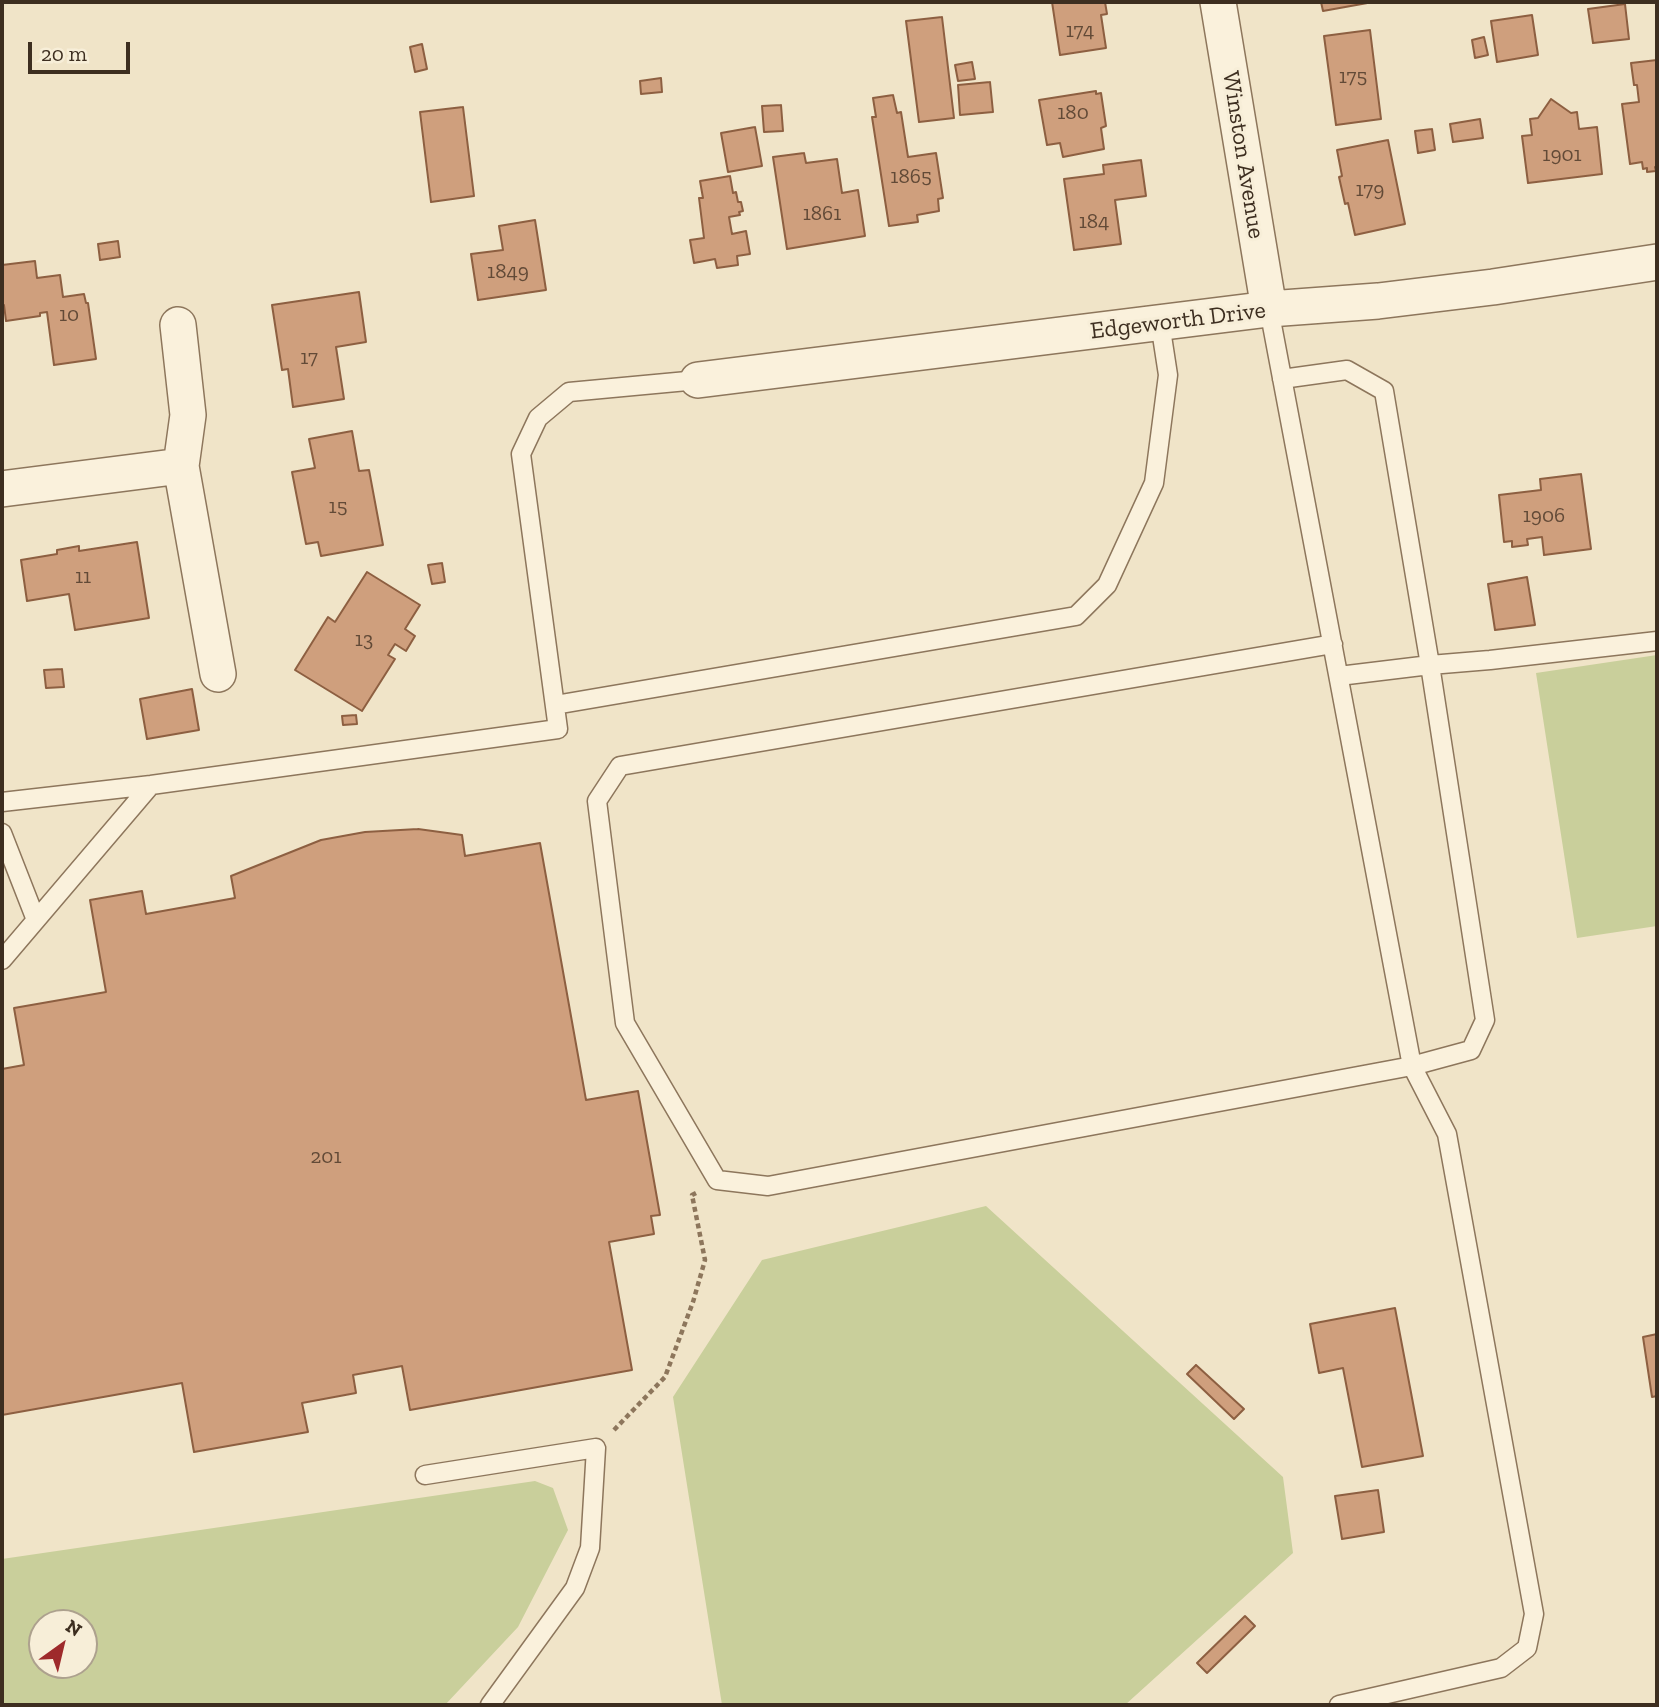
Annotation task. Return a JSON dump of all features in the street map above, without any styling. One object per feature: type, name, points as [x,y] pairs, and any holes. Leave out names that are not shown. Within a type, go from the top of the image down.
[{"type":"street","name":"Winston Avenue","points":[[1218,2],[1269,309]]},
{"type":"street","name":"Edgeworth Drive","points":[[698,380],[1269,309],[1480,289],[1657,262]]},
{"type":"street","points":[[178,325],[188,415],[181,467],[218,674]]},
{"type":"street","points":[[2,489],[181,467]]},
{"type":"lane","points":[[1269,309],[1412,1066],[1447,1134],[1534,1614],[1527,1648],[1501,1668],[1339,1705]]},
{"type":"lane","points":[[555,705],[1076,617],[1107,585],[1154,483],[1168,375],[1160,323]]},
{"type":"lane","points":[[1282,379],[1347,370],[1384,390],[1485,1020],[1471,1050],[1412,1066],[768,1186],[717,1180],[625,1023],[597,801],[620,766],[1333,644]]},
{"type":"lane","points":[[2,803],[558,729],[521,454],[538,418],[569,392],[698,380]]},
{"type":"lane","points":[[1339,676],[1657,641]]},
{"type":"lane","points":[[2,960],[151,785]]},
{"type":"lane","points":[[2,833],[36,920]]},
{"type":"lane","points":[[425,1475],[596,1448],[590,1549],[575,1588],[490,1705]]},
{"type":"path","points":[[596,1448],[665,1377],[693,1303],[705,1260],[692,1195],[717,1180]]},
{"type":"green space","points":[[1657,655],[1657,926],[1577,938],[1536,673]]},
{"type":"green space","points":[[986,1206],[1283,1477],[1293,1553],[1125,1705],[722,1705],[673,1397],[762,1260]]},
{"type":"green space","points":[[535,1481],[553,1488],[568,1530],[518,1627],[445,1705],[2,1705],[2,1559]]},
{"type":"building","points":[[1052,2],[1105,2],[1107,14],[1101,15],[1106,48],[1060,55]]},
{"type":"building","points":[[1321,2],[1373,2],[1323,11]]},
{"type":"building","points":[[1625,4],[1629,39],[1593,43],[1588,9]]},
{"type":"building","points":[[1532,15],[1538,55],[1497,62],[1491,21]]},
{"type":"building","points":[[942,17],[954,118],[919,122],[906,21]]},
{"type":"building","points":[[1370,30],[1381,119],[1336,125],[1324,36]]},
{"type":"building","points":[[1484,37],[1488,55],[1475,58],[1472,40]]},
{"type":"building","points":[[422,44],[427,69],[415,72],[410,47]]},
{"type":"building","points":[[1657,60],[1657,167],[1656,171],[1647,172],[1647,168],[1643,169],[1642,162],[1630,164],[1622,104],[1639,102],[1631,63]]},
{"type":"building","points":[[972,62],[975,79],[958,81],[955,65]]},
{"type":"building","points":[[661,78],[662,92],[641,94],[640,81]]},
{"type":"building","points":[[990,82],[993,112],[960,115],[958,85]]},
{"type":"building","points":[[1096,91],[1096,94],[1101,93],[1106,126],[1101,128],[1104,149],[1063,157],[1060,143],[1047,145],[1039,100]]},
{"type":"building","points":[[893,95],[897,113],[901,112],[908,157],[936,153],[943,198],[938,199],[939,211],[917,215],[918,222],[889,226],[872,117],[876,117],[873,98]]},
{"type":"building","points":[[1551,99],[1571,113],[1577,112],[1579,129],[1597,127],[1602,174],[1528,183],[1522,136],[1532,135],[1530,119],[1538,118]]},
{"type":"building","points":[[781,105],[783,131],[764,132],[762,106]]},
{"type":"building","points":[[463,107],[474,196],[431,202],[420,112]]},
{"type":"building","points":[[1480,119],[1483,138],[1453,142],[1450,124]]},
{"type":"building","points":[[755,127],[762,166],[728,172],[721,133]]},
{"type":"building","points":[[1432,129],[1435,150],[1418,153],[1415,131]]},
{"type":"building","points":[[1388,140],[1405,224],[1355,235],[1339,177],[1342,176],[1337,150]]},
{"type":"building","points":[[804,153],[806,163],[837,159],[842,193],[858,190],[865,236],[787,249],[773,157]]},
{"type":"building","points":[[1141,160],[1146,196],[1115,200],[1121,244],[1074,250],[1064,179],[1104,174],[1103,165]]},
{"type":"building","points":[[730,176],[733,193],[736,192],[743,211],[739,212],[740,215],[729,217],[732,234],[746,231],[750,254],[737,256],[738,265],[717,268],[715,259],[694,263],[690,240],[704,238],[699,198],[703,198],[700,181]]},
{"type":"building","points":[[535,220],[546,290],[478,300],[471,254],[503,250],[499,226]]},
{"type":"building","points":[[118,241],[120,257],[100,260],[98,244]]},
{"type":"building","points":[[35,261],[37,278],[60,275],[63,297],[84,294],[88,303],[96,359],[54,365],[47,312],[40,313],[40,316],[6,321],[4,305],[2,306],[2,265]]},
{"type":"building","points":[[359,292],[366,342],[336,347],[344,399],[293,407],[288,369],[282,370],[272,305]]},
{"type":"building","points":[[352,431],[359,471],[369,470],[383,545],[321,556],[318,542],[306,544],[292,472],[315,468],[309,439]]},
{"type":"building","points":[[1581,474],[1591,549],[1544,555],[1542,537],[1527,539],[1528,545],[1512,547],[1512,541],[1504,542],[1499,495],[1541,490],[1540,479]]},
{"type":"building","points":[[137,542],[149,618],[75,630],[69,594],[27,601],[21,560],[57,554],[57,550],[79,546],[79,551]]},
{"type":"building","points":[[442,563],[445,582],[432,584],[428,565]]},
{"type":"building","points":[[367,572],[420,605],[405,629],[415,636],[406,651],[395,644],[388,655],[395,659],[362,711],[295,670],[328,617],[335,622]]},
{"type":"building","points":[[1527,577],[1535,625],[1495,630],[1488,584]]},
{"type":"building","points":[[62,669],[64,687],[46,688],[44,670]]},
{"type":"building","points":[[192,689],[199,730],[147,739],[140,699]]},
{"type":"building","points":[[356,715],[357,724],[343,725],[342,716]]},
{"type":"building","points":[[418,829],[462,835],[465,856],[540,843],[586,1100],[638,1091],[660,1215],[651,1216],[654,1234],[609,1242],[632,1370],[410,1410],[402,1366],[353,1375],[356,1393],[302,1403],[308,1432],[194,1452],[182,1383],[2,1415],[2,1069],[24,1065],[14,1008],[106,992],[90,900],[142,891],[146,914],[235,898],[231,876],[321,840],[365,832]]},
{"type":"building","points":[[1395,1308],[1423,1456],[1362,1467],[1343,1368],[1319,1373],[1310,1324]]},
{"type":"building","points":[[1657,1334],[1657,1396],[1652,1397],[1643,1337]]},
{"type":"building","points":[[1196,1365],[1244,1409],[1234,1419],[1187,1374]]},
{"type":"building","points":[[1378,1490],[1384,1532],[1342,1539],[1335,1496]]},
{"type":"building","points":[[1245,1616],[1255,1626],[1207,1673],[1197,1663]]}]
